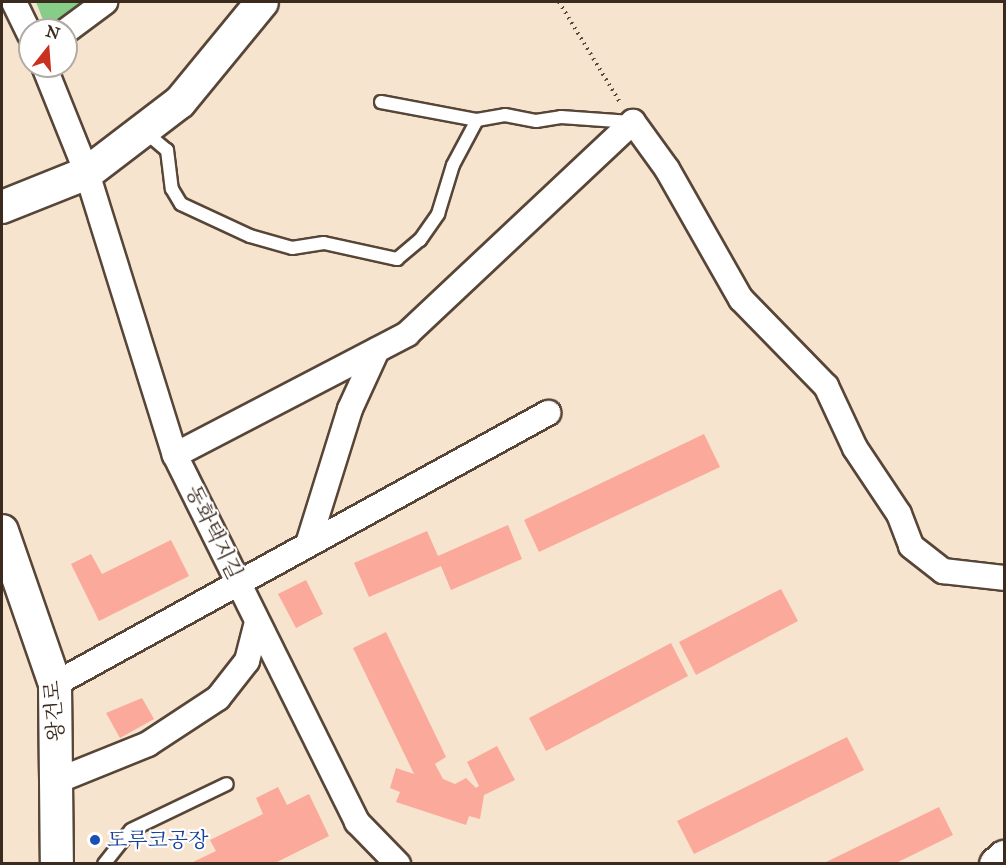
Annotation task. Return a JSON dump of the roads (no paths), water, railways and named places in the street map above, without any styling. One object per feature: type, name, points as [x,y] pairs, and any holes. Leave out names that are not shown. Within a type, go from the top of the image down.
[{"type":"highway","points":[[996,864],[1005,857]]},
{"type":"street","points":[[14,2],[22,18]]},
{"type":"street","points":[[78,22],[105,2]]},
{"type":"street","points":[[2,207],[87,173],[180,102],[262,2]]},
{"type":"street","name":"동화택지길","points":[[49,78],[87,173],[175,455],[357,822],[398,864]]},
{"type":"street","points":[[175,455],[407,334],[633,122],[667,169],[741,300],[826,386],[855,448],[899,514],[911,546],[943,571],[1005,579]]},
{"type":"street","points":[[308,544],[350,409],[376,350]]},
{"type":"street","points":[[55,684],[548,413]]},
{"type":"street","name":"왕건로","points":[[2,531],[55,684],[59,780],[57,864]]},
{"type":"street","points":[[59,780],[148,744],[218,698],[247,660],[257,622]]},
{"type":"lane","points":[[381,102],[477,120],[505,115],[536,121],[561,117],[633,122]]},
{"type":"lane","points":[[143,130],[167,150],[172,189],[181,204],[250,236],[292,248],[324,243],[397,259],[420,240],[438,213],[453,165],[477,120]]},
{"type":"lane","points":[[104,864],[131,830],[227,784]]},
{"type":"place","name":"도루코공장","points":[[95,840]]}]
